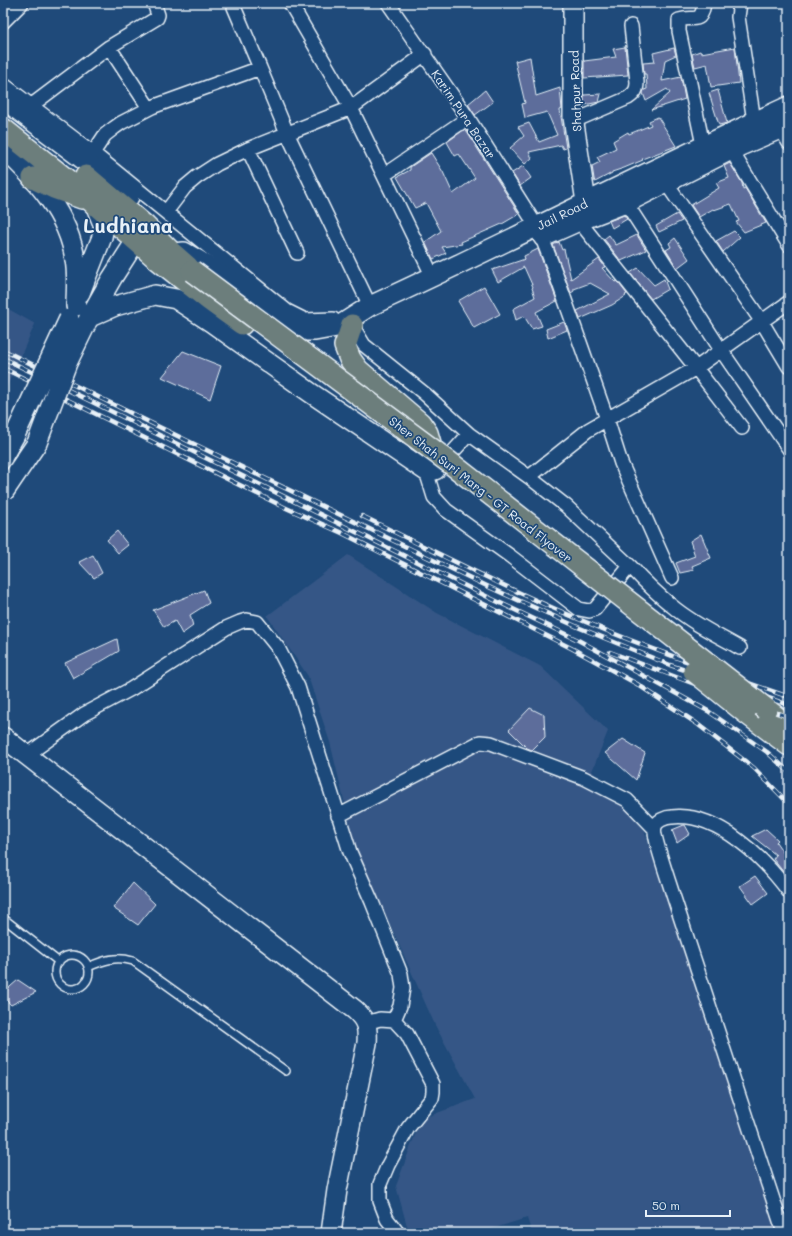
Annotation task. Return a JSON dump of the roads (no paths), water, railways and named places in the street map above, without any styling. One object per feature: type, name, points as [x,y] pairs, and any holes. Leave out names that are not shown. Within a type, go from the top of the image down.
[{"type":"main road","points":[[3,112],[81,172],[141,233]]},
{"type":"main road","points":[[3,129],[119,224],[141,233]]},
{"type":"main road","points":[[33,178],[54,188],[94,202]]},
{"type":"main road","points":[[129,197],[137,204],[144,221],[141,233]]},
{"type":"main road","name":"Sher Shah Suri Marg - GT Road Flyover","points":[[141,233],[172,253],[199,277],[432,450],[789,727]]},
{"type":"main road","name":"Sher Shah Suri Marg - GT Road Flyover","points":[[141,233],[155,257],[216,315],[446,476],[605,599],[745,712],[789,745]]},
{"type":"main road","points":[[346,330],[345,346],[350,359],[358,370],[420,423],[427,433],[432,450]]},
{"type":"street","points":[[3,22],[22,3]]},
{"type":"street","points":[[32,105],[109,47],[156,18],[158,14],[154,3]]},
{"type":"street","points":[[290,3],[351,108],[433,277]]},
{"type":"street","name":"Karim Pura Bazar","points":[[388,3],[425,54],[468,118],[539,232],[554,269],[607,419],[621,464],[672,578]]},
{"type":"street","name":"Shahpur Road","points":[[573,3],[574,121],[586,202]]},
{"type":"street","points":[[703,145],[678,23],[679,20],[682,19],[698,18],[701,16],[704,3]]},
{"type":"street","points":[[740,3],[738,17],[754,121]]},
{"type":"street","points":[[234,7],[287,133],[370,306]]},
{"type":"street","points":[[574,121],[634,94],[637,89],[637,82],[631,26]]},
{"type":"street","points":[[109,47],[149,108]]},
{"type":"street","points":[[166,212],[185,187],[197,176],[217,164],[248,149],[351,108],[425,54]]},
{"type":"street","points":[[93,153],[105,135],[120,123],[149,108],[260,68]]},
{"type":"street","points":[[3,84],[93,153],[287,310],[305,320],[333,319],[425,394],[469,434],[529,477],[566,506],[630,566],[651,588],[673,607],[700,627],[740,648]]},
{"type":"street","points":[[3,99],[85,161],[129,197]]},
{"type":"street","name":"Jail Road","points":[[346,330],[502,256],[586,202],[619,188],[703,145],[727,136],[754,121],[789,106]]},
{"type":"street","points":[[384,175],[468,118]]},
{"type":"street","name":"Jail Road","points":[[346,330],[370,306],[433,277],[539,232],[579,221],[626,203],[731,150],[786,132]]},
{"type":"street","points":[[3,148],[33,178],[61,217],[70,236],[76,260],[77,289],[80,309]]},
{"type":"street","points":[[248,149],[297,253]]},
{"type":"street","points":[[731,150],[789,245]]},
{"type":"street","points":[[666,183],[762,322],[789,367]]},
{"type":"street","points":[[3,493],[37,443],[67,363],[80,309],[104,226],[94,202]]},
{"type":"street","points":[[626,203],[721,350],[789,449]]},
{"type":"street","points":[[579,221],[742,428]]},
{"type":"street","points":[[3,456],[16,435],[80,309],[119,224]]},
{"type":"street","points":[[80,309],[112,278],[141,233]]},
{"type":"street","points":[[172,253],[184,252],[210,267],[241,287],[301,331],[346,330]]},
{"type":"street","points":[[80,309],[115,306],[155,295],[176,299],[216,315],[311,393],[431,471]]},
{"type":"street","points":[[529,477],[588,430],[696,368],[789,302]]},
{"type":"street","points":[[431,471],[469,434]]},
{"type":"street","points":[[431,471],[434,497],[446,510],[510,556],[579,609],[589,611],[595,609],[630,566]]},
{"type":"street","points":[[26,755],[84,714],[131,689],[226,628],[247,620],[257,622],[278,648],[298,687],[350,852],[401,974],[403,988],[400,1006],[394,1020]]},
{"type":"street","points":[[3,737],[355,1010],[366,1023],[368,1031],[367,1043],[337,1190],[331,1233]]},
{"type":"street","points":[[338,816],[480,742],[491,743],[584,778],[627,800],[654,828],[674,895],[784,1233]]},
{"type":"street","points":[[654,828],[657,823],[662,820],[677,816],[693,818],[717,827],[747,846],[768,865],[789,892]]},
{"type":"street","points":[[366,1023],[380,1019],[394,1020],[407,1034],[433,1084],[432,1098],[408,1128],[388,1165],[380,1184],[380,1201],[387,1219],[398,1233]]},
{"type":"lane","points":[[3,918],[58,962]]},
{"type":"lane","points":[[67,956],[78,956],[86,962],[88,967],[88,978],[82,986],[77,988],[67,988],[62,986],[56,977],[55,972],[58,962],[67,956]]},
{"type":"lane","points":[[88,967],[112,958],[124,958],[133,961],[286,1071]]},
{"type":"railway","points":[[3,350],[491,588],[580,628],[670,665],[789,705]]},
{"type":"railway","points":[[3,358],[578,640],[708,711],[767,752],[789,772]]},
{"type":"railway","points":[[3,368],[284,507],[342,533],[573,649],[637,684],[696,723],[754,768],[789,804]]},
{"type":"railway","points":[[362,516],[498,583],[581,620],[658,651],[789,697]]},
{"type":"railway","points":[[610,652],[713,691],[789,717]]},
{"type":"district","name":"Ludhiana","points":[[128,225]]}]
